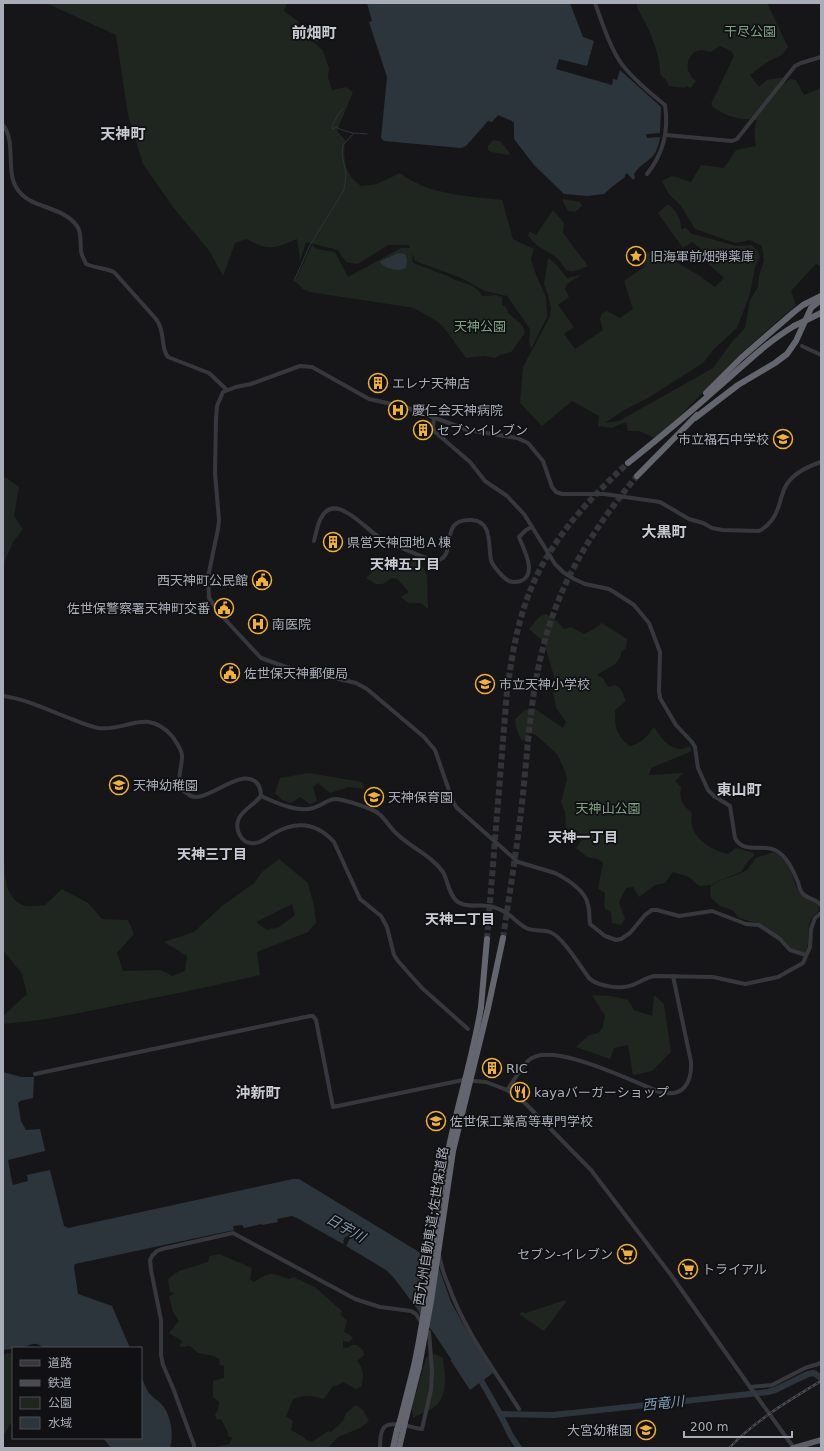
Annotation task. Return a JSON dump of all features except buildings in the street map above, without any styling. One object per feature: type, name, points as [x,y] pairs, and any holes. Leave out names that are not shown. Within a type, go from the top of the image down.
[{"type":"highway","points":[[690,412],[702,397],[741,358],[803,306],[821,296]]},
{"type":"highway","points":[[695,418],[738,385],[787,354],[796,341],[811,308],[821,300]]},
{"type":"highway","points":[[628,462],[690,412],[766,345],[794,326],[821,313]]},
{"type":"highway","points":[[637,476],[695,418],[734,374]]},
{"type":"highway","name":"西九州自動車道;佐世保道路","points":[[416,1366],[447,1154],[472,1053],[481,1007],[487,938]]},
{"type":"highway","name":"西九州自動車道;佐世保道路","points":[[399,1448],[402,1421],[431,1301],[453,1151],[488,1008],[503,938]]},
{"type":"highway","name":"西九州自動車道;佐世保道路","points":[[393,1448],[400,1431]]},
{"type":"highway","points":[[793,1448],[821,1440]]},
{"type":"street","points":[[595,3],[618,59],[634,77],[665,105],[666,135],[664,146],[647,174]]},
{"type":"street","points":[[666,135],[732,141],[737,140],[795,66],[821,58]]},
{"type":"street","points":[[3,125],[8,134],[13,180],[19,192],[30,201],[62,213],[77,226],[80,233],[81,251],[86,264],[94,267],[109,269],[114,272],[156,319],[162,330],[165,354],[168,357],[209,373],[227,390]]},
{"type":"street","points":[[802,346],[821,355]]},
{"type":"street","points":[[806,955],[790,950],[780,939],[759,925],[746,924],[712,911],[679,916],[652,910],[645,915],[624,938],[616,940],[605,936],[590,924],[588,904],[581,892],[556,873],[518,862],[457,808],[448,790],[435,750],[424,737],[367,689],[356,683],[270,662],[261,658],[212,604],[209,593],[208,577],[219,520],[215,473],[216,419],[219,399],[223,392],[227,390],[251,384],[300,366],[312,367],[369,399],[405,407],[468,430],[517,438],[528,443],[543,461],[552,487],[556,492],[568,494],[611,494],[660,502],[689,519],[722,530],[748,532],[763,529],[776,515],[788,482],[807,467],[821,462]]},
{"type":"street","points":[[434,418],[434,431],[470,462],[485,481],[513,502],[524,514],[555,564],[563,572],[585,584],[609,589],[634,605],[649,623],[660,652],[660,698],[676,725],[695,747],[698,768],[708,790],[714,796],[730,806],[737,842],[748,848],[771,849],[779,853],[785,858],[792,869],[802,893],[821,905]]},
{"type":"street","points":[[314,541],[319,521],[323,513],[337,508],[347,512],[381,539],[434,561],[442,558],[446,553],[451,531],[454,525],[460,521],[475,520],[484,525],[489,537],[491,562],[504,578],[510,582],[515,582],[525,578],[528,574],[529,565],[519,537],[526,530],[532,527]]},
{"type":"street","points":[[3,696],[21,700],[82,724],[99,728],[147,721],[162,726],[171,736],[182,754],[179,775],[185,793],[196,797],[239,780],[248,779],[257,783],[261,791],[261,796],[242,813],[239,819],[238,830],[240,837],[249,843],[257,843],[288,826],[299,825],[314,828],[328,836],[334,842],[360,899],[376,911],[387,927],[394,955],[398,961],[422,988],[468,1029]]},
{"type":"street","points":[[261,796],[277,803],[306,809],[312,809],[335,799],[378,812],[396,833],[435,863],[443,873],[453,896],[457,901],[466,906],[485,904],[493,906],[512,916],[526,928],[533,930],[545,930],[551,933],[561,940],[593,982],[609,986],[632,985],[648,977],[713,977],[739,984],[778,977],[803,963],[810,946],[811,929],[814,918],[821,913]]},
{"type":"street","points":[[507,1090],[529,1060],[542,1055],[555,1055],[594,1065],[660,1092],[674,1094],[682,1089],[690,1079],[692,1073],[673,976]]},
{"type":"street","points":[[35,1074],[313,1016],[316,1020],[333,1107],[463,1080],[486,1082],[507,1090],[526,1104],[591,1170],[671,1275],[793,1448]]},
{"type":"street","points":[[380,1448],[383,1429],[386,1426],[394,1424],[422,1429],[428,1405],[432,1364],[428,1333],[429,1307],[437,1241],[463,1080]]},
{"type":"street","points":[[194,1448],[173,1388],[163,1365],[161,1355],[161,1320],[150,1270],[150,1260],[157,1251],[176,1245],[233,1233],[355,1299],[380,1307],[411,1311],[416,1314],[428,1333]]},
{"type":"street","points":[[437,1241],[440,1263],[458,1310],[476,1343],[518,1409]]},
{"type":"street","points":[[750,1387],[772,1385],[805,1368],[821,1363]]},
{"type":"green space","name":"天神公園","points":[[46,3],[287,3],[284,11],[298,21],[301,35],[315,43],[323,51],[329,68],[328,78],[332,90],[346,87],[353,92],[337,131],[345,140],[344,154],[346,166],[355,181],[361,186],[377,184],[400,173],[423,186],[436,190],[462,196],[502,200],[513,239],[534,249],[531,259],[546,298],[547,317],[531,349],[529,341],[530,329],[507,296],[485,291],[459,277],[415,261],[412,253],[413,263],[472,286],[479,291],[482,296],[496,295],[502,297],[502,305],[506,307],[510,315],[522,325],[525,333],[511,352],[495,358],[484,356],[466,358],[446,330],[438,322],[414,308],[310,292],[303,289],[295,281],[312,245],[317,249],[335,252],[348,277],[401,248],[410,248],[409,245],[388,245],[358,264],[346,262],[338,250],[306,242],[300,261],[297,239],[277,247],[266,247],[246,239],[235,243],[223,276],[210,252],[173,207],[143,164],[128,115],[116,35]]},
{"type":"green space","name":"干尽公園","points":[[636,3],[767,3],[788,47],[782,55],[767,62],[750,75],[759,87],[767,80],[783,77],[777,86],[790,79],[796,80],[804,95],[821,88],[821,266],[816,264],[791,291],[796,305],[739,355],[676,420],[655,438],[639,431],[628,431],[626,422],[612,428],[598,426],[599,416],[572,401],[542,426],[520,403],[523,367],[550,316],[551,308],[544,284],[548,258],[554,262],[567,278],[581,275],[567,284],[565,289],[569,297],[558,305],[574,327],[564,334],[575,349],[603,330],[600,319],[602,313],[607,311],[620,318],[633,309],[624,281],[644,267],[645,265],[642,255],[647,252],[660,253],[697,274],[715,287],[724,278],[705,261],[701,249],[692,242],[683,248],[658,213],[668,204],[678,215],[681,229],[686,228],[692,234],[736,246],[752,245],[760,257],[755,267],[750,294],[737,328],[714,349],[703,363],[605,423],[619,421],[713,368],[731,343],[745,328],[750,300],[758,287],[759,275],[764,261],[762,246],[750,240],[735,243],[695,229],[681,206],[668,193],[662,181],[672,176],[691,182],[701,165],[724,168],[736,150],[756,146],[755,126],[757,120],[733,117],[720,111],[711,104],[734,56],[731,51],[720,46],[711,52],[702,50],[697,51],[691,55],[688,63],[688,71],[696,81],[691,88],[685,86],[685,88],[669,86],[660,74],[658,56],[654,43]]},
{"type":"green space","points":[[322,29],[332,32],[317,42],[302,34],[316,32]]},
{"type":"green space","points":[[493,140],[500,141],[510,153],[508,155],[491,152],[488,150],[488,146]]},
{"type":"green space","points":[[563,199],[580,202],[582,206],[575,212],[568,211]]},
{"type":"green space","points":[[553,210],[564,223],[563,233],[588,266],[575,271],[570,271],[564,268],[557,258],[535,244],[528,235],[530,232],[536,235]]},
{"type":"green space","points":[[5,477],[19,487],[14,516],[23,529],[13,542],[3,565],[3,478]]},
{"type":"green space","points":[[415,558],[417,565],[423,567],[427,575],[428,609],[421,603],[408,603],[401,597],[409,592],[397,579],[391,578],[384,583],[378,584],[366,578],[373,571],[373,565],[395,569]]},
{"type":"green space","name":"天神山公園","points":[[546,614],[557,621],[564,629],[571,627],[584,634],[602,623],[627,639],[626,648],[621,652],[621,656],[615,664],[597,675],[603,678],[608,687],[615,685],[621,689],[626,701],[615,710],[617,731],[622,739],[630,746],[644,739],[654,727],[672,747],[681,749],[690,746],[692,751],[651,768],[649,775],[683,773],[675,781],[681,787],[680,795],[682,802],[692,813],[692,826],[701,841],[723,853],[728,854],[736,848],[754,853],[754,856],[748,861],[741,872],[712,885],[699,886],[689,877],[673,872],[665,883],[655,885],[639,897],[633,887],[626,888],[619,902],[625,919],[621,925],[612,923],[611,912],[605,909],[605,893],[598,889],[603,863],[598,859],[587,857],[576,848],[582,840],[566,828],[565,812],[561,802],[567,779],[557,754],[536,735],[530,733],[523,741],[516,728],[515,719],[525,710],[534,708],[563,728],[566,722],[556,708],[553,692],[555,680],[544,642],[529,629],[539,617]]},
{"type":"green space","points":[[309,773],[362,782],[365,789],[349,787],[330,793],[318,783],[313,787],[317,801],[310,804],[300,797],[291,803],[282,800],[275,793],[280,778]]},
{"type":"green space","points":[[773,852],[785,861],[798,890],[802,895],[819,907],[818,912],[813,916],[809,926],[808,944],[805,953],[792,949],[781,937],[763,925],[739,918],[732,910],[720,906],[711,898],[711,886],[719,881],[747,870],[756,858]]},
{"type":"green space","points":[[4,857],[7,886],[13,898],[19,903],[26,906],[45,905],[62,889],[88,903],[102,919],[128,920],[134,934],[117,953],[123,971],[161,970],[172,976],[185,971],[187,956],[164,942],[194,932],[222,906],[254,883],[262,872],[279,859],[308,883],[314,906],[316,923],[308,932],[257,952],[260,975],[74,1014],[3,1024],[3,1016],[27,994],[22,974],[3,950]],"holes":[[[292,904],[295,915],[279,927],[267,930],[256,922]]]},
{"type":"green space","points":[[592,995],[611,996],[628,1000],[634,1010],[652,1016],[654,995],[664,1004],[671,1052],[652,1071],[633,1075],[628,1045],[614,1048],[610,1059],[576,1047],[589,1035],[598,1033],[602,1029],[605,1016]]},
{"type":"green space","points":[[219,1254],[252,1268],[250,1279],[254,1282],[264,1276],[274,1274],[289,1279],[294,1277],[316,1288],[342,1311],[341,1315],[347,1321],[344,1332],[353,1338],[349,1342],[343,1341],[343,1347],[347,1348],[352,1345],[357,1345],[363,1350],[364,1355],[357,1361],[363,1373],[361,1387],[356,1389],[343,1382],[332,1387],[324,1399],[301,1396],[293,1399],[286,1416],[293,1421],[291,1430],[306,1440],[312,1442],[328,1431],[331,1432],[343,1421],[346,1413],[356,1405],[363,1410],[369,1421],[360,1428],[338,1437],[328,1448],[213,1448],[229,1444],[232,1438],[228,1436],[221,1419],[217,1420],[215,1415],[218,1410],[219,1402],[213,1397],[213,1381],[224,1378],[224,1366],[220,1365],[219,1359],[214,1356],[198,1353],[190,1346],[179,1347],[182,1341],[169,1333],[179,1321],[173,1312],[169,1297],[174,1293],[170,1292],[168,1279],[179,1271],[208,1262],[210,1256]]},
{"type":"green space","points":[[565,1300],[566,1302],[544,1331],[519,1314],[522,1312],[526,1313]]},
{"type":"green space","points":[[7,1353],[12,1353],[12,1425],[10,1424],[5,1434],[3,1433],[3,1356]]},
{"type":"green space","points":[[435,1354],[443,1358],[445,1385],[442,1398],[433,1408],[413,1418],[412,1407],[426,1358],[429,1355]]},
{"type":"water","points":[[367,3],[570,3],[583,37],[594,41],[587,66],[559,59],[556,69],[612,85],[613,79],[617,80],[620,70],[661,107],[660,133],[646,134],[647,138],[660,137],[656,151],[653,156],[636,171],[634,174],[635,178],[633,180],[627,173],[625,177],[604,194],[587,196],[564,194],[534,165],[514,139],[514,123],[498,115],[492,122],[488,121],[466,146],[461,148],[384,141],[381,138],[387,77],[369,22],[372,21]]},
{"type":"water","points":[[398,253],[405,254],[407,260],[406,268],[399,270],[392,269],[380,263],[381,261]]},
{"type":"water","points":[[3,1072],[21,1077],[34,1077],[33,1098],[20,1101],[18,1103],[21,1121],[26,1130],[40,1129],[45,1150],[8,1160],[13,1185],[28,1181],[27,1175],[50,1170],[64,1226],[68,1228],[293,1179],[299,1179],[424,1255],[436,1260],[451,1302],[493,1373],[470,1390],[433,1332],[421,1317],[418,1310],[394,1278],[386,1270],[346,1246],[350,1238],[346,1236],[343,1244],[292,1216],[277,1219],[278,1222],[262,1225],[244,1228],[242,1225],[233,1226],[234,1230],[75,1264],[74,1267],[78,1294],[112,1306],[130,1347],[43,1347],[37,1344],[32,1344],[3,1350]]},
{"type":"water","points":[[142,1379],[149,1393],[166,1410],[172,1432],[170,1448],[111,1448],[104,1439],[142,1439]]},
{"type":"waterway","points":[[343,109],[338,114],[332,127],[333,129],[335,127],[353,133]]},
{"type":"waterway","points":[[294,281],[310,245],[344,190],[346,175],[342,154],[343,145],[354,133],[367,134]]},
{"type":"waterway","name":"西竜川","points":[[500,1414],[553,1415],[768,1392],[808,1374],[814,1373],[821,1378]]},
{"type":"waterway","name":"日宇川","points":[[478,1375],[519,1448]]},
{"type":"tunnel","points":[[487,939],[507,691],[513,650],[523,610],[542,566],[562,534],[600,490],[628,463]]},
{"type":"tunnel","points":[[503,938],[519,830],[532,703],[540,659],[546,637],[560,596],[578,559],[612,508],[637,476]]},
{"type":"railway","points":[[729,1448],[761,1420],[821,1381]]},
{"type":"place","name":"旧海軍前畑弾薬庫","points":[[636,256]]},
{"type":"place","name":"エレナ天神店","points":[[378,383]]},
{"type":"place","name":"慶仁会天神病院","points":[[398,410]]},
{"type":"place","name":"セブンイレブン","points":[[423,430]]},
{"type":"place","name":"市立福石中学校","points":[[783,439]]},
{"type":"place","name":"県営天神団地Ａ棟","points":[[333,542]]},
{"type":"place","name":"西天神町公民館","points":[[262,580]]},
{"type":"place","name":"佐世保警察署天神町交番","points":[[224,608]]},
{"type":"place","name":"南医院","points":[[258,624]]},
{"type":"place","name":"佐世保天神郵便局","points":[[230,673]]},
{"type":"place","name":"市立天神小学校","points":[[485,684]]},
{"type":"place","name":"天神幼稚園","points":[[119,785]]},
{"type":"place","name":"天神保育園","points":[[374,797]]},
{"type":"place","name":"RIC","points":[[492,1068]]},
{"type":"place","name":"kayaバーガーショップ","points":[[520,1092]]},
{"type":"place","name":"佐世保工業高等専門学校","points":[[436,1121]]},
{"type":"place","name":"セブン-イレブン","points":[[627,1254]]},
{"type":"place","name":"トライアル","points":[[688,1269]]},
{"type":"place","name":"大宮幼稚園","points":[[646,1430]]},
{"type":"district","name":"前畑町","points":[[314,33]]},
{"type":"district","name":"天神町","points":[[123,134]]},
{"type":"district","name":"大黒町","points":[[664,532]]},
{"type":"district","name":"天神五丁目","points":[[405,564]]},
{"type":"district","name":"東山町","points":[[739,790]]},
{"type":"district","name":"天神一丁目","points":[[583,837]]},
{"type":"district","name":"天神三丁目","points":[[212,854]]},
{"type":"district","name":"天神二丁目","points":[[460,919]]},
{"type":"district","name":"沖新町","points":[[258,1093]]}]
